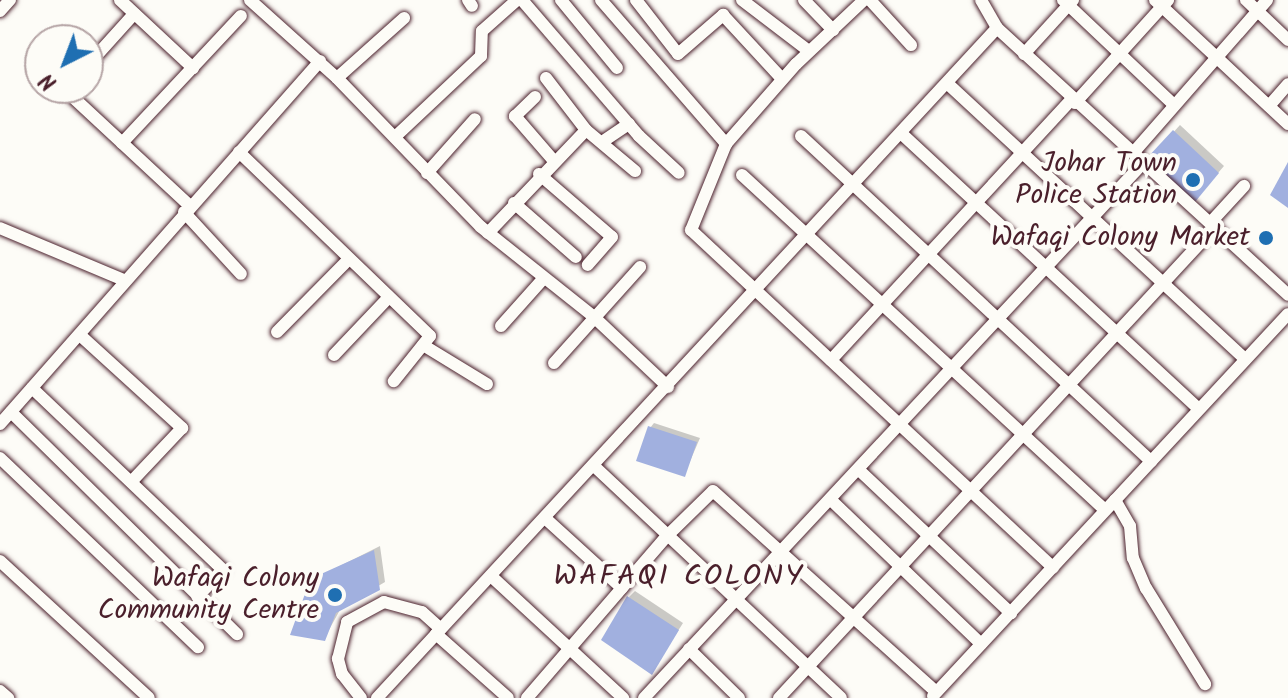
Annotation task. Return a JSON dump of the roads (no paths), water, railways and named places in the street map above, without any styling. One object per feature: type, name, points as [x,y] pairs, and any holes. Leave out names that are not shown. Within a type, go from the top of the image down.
[{"type":"street","points":[[0,11],[10,0]]},
{"type":"street","points":[[120,0],[193,68]]},
{"type":"street","points":[[250,0],[320,61],[488,233],[594,317],[668,387]]},
{"type":"street","points":[[396,136],[481,56],[482,31],[520,0],[629,124],[679,173]]},
{"type":"street","points":[[561,0],[617,68]]},
{"type":"street","points":[[601,0],[726,144]]},
{"type":"street","points":[[636,0],[678,54],[723,15],[782,79]]},
{"type":"street","points":[[742,0],[809,51]]},
{"type":"street","points":[[804,0],[833,30]]},
{"type":"street","points":[[864,0],[782,79],[726,144],[691,230],[1053,568]]},
{"type":"street","points":[[870,0],[911,45]]},
{"type":"street","points":[[981,0],[997,28],[1024,54],[1214,224],[1288,295]]},
{"type":"street","points":[[1246,0],[1288,40]]},
{"type":"street","points":[[1134,152],[1267,0]]},
{"type":"street","points":[[1024,54],[1068,2],[1173,104]]},
{"type":"street","points":[[831,360],[1022,153],[1120,55],[1162,2],[1288,124]]},
{"type":"street","points":[[104,47],[134,14]]},
{"type":"street","points":[[122,143],[241,16]]},
{"type":"street","points":[[337,78],[404,18]]},
{"type":"street","points":[[379,697],[903,135],[997,28]]},
{"type":"street","points":[[0,424],[120,293],[124,280],[320,61]]},
{"type":"street","points":[[546,78],[586,130],[605,140],[635,171]]},
{"type":"street","points":[[948,84],[1245,359]]},
{"type":"street","points":[[1269,106],[1288,84]]},
{"type":"street","points":[[535,97],[515,116],[554,161]]},
{"type":"street","points":[[81,104],[187,209],[241,274]]},
{"type":"street","points":[[427,173],[475,119]]},
{"type":"street","points":[[605,140],[629,124]]},
{"type":"street","points":[[488,233],[539,174],[586,130]]},
{"type":"street","points":[[903,135],[1199,409]]},
{"type":"street","points":[[801,136],[1151,461]]},
{"type":"street","points":[[239,152],[347,261],[430,336],[394,381]]},
{"type":"street","points":[[644,698],[1000,321],[1144,162]]},
{"type":"street","points":[[539,174],[612,237],[588,265]]},
{"type":"street","points":[[742,175],[1023,435],[1110,505],[1130,526],[1133,558],[1146,588],[1205,684]]},
{"type":"street","points":[[779,698],[1117,334],[1244,186]]},
{"type":"street","points":[[514,203],[576,257]]},
{"type":"street","points":[[0,228],[124,280]]},
{"type":"street","points":[[277,332],[347,261]]},
{"type":"street","points":[[554,363],[640,267]]},
{"type":"street","points":[[501,326],[543,279]]},
{"type":"street","points":[[334,355],[388,298]]},
{"type":"street","points":[[527,698],[667,536],[713,491],[784,550],[933,695],[1245,359],[1283,329],[1288,314]]},
{"type":"street","points":[[81,336],[182,428],[131,482]]},
{"type":"street","points":[[423,345],[487,384]]},
{"type":"street","points":[[32,388],[223,570],[197,597]]},
{"type":"street","points":[[11,412],[237,634]]},
{"type":"street","points":[[0,458],[198,647]]},
{"type":"street","points":[[593,465],[841,698]]},
{"type":"street","points":[[859,470],[1011,613]]},
{"type":"street","points":[[831,500],[981,644]]},
{"type":"street","points":[[545,518],[622,588]]},
{"type":"street","points":[[0,561],[149,698]]},
{"type":"street","points":[[491,576],[623,698]]},
{"type":"street","points":[[361,698],[342,674],[338,659],[347,622],[362,610],[394,603],[422,612],[508,698]]},
{"type":"street","points":[[689,649],[739,698]]},
{"type":"street","points":[[0,691],[8,698]]},
{"type":"place","name":"Johar Town Police Station","points":[[1193,180]]},
{"type":"place","name":"Wafaqi Colony Market","points":[[1266,238]]},
{"type":"place","name":"Wafaqi Colony Community Centre","points":[[335,595]]},
{"type":"district","name":"WAFAQI COLONY","points":[[679,577]]}]
